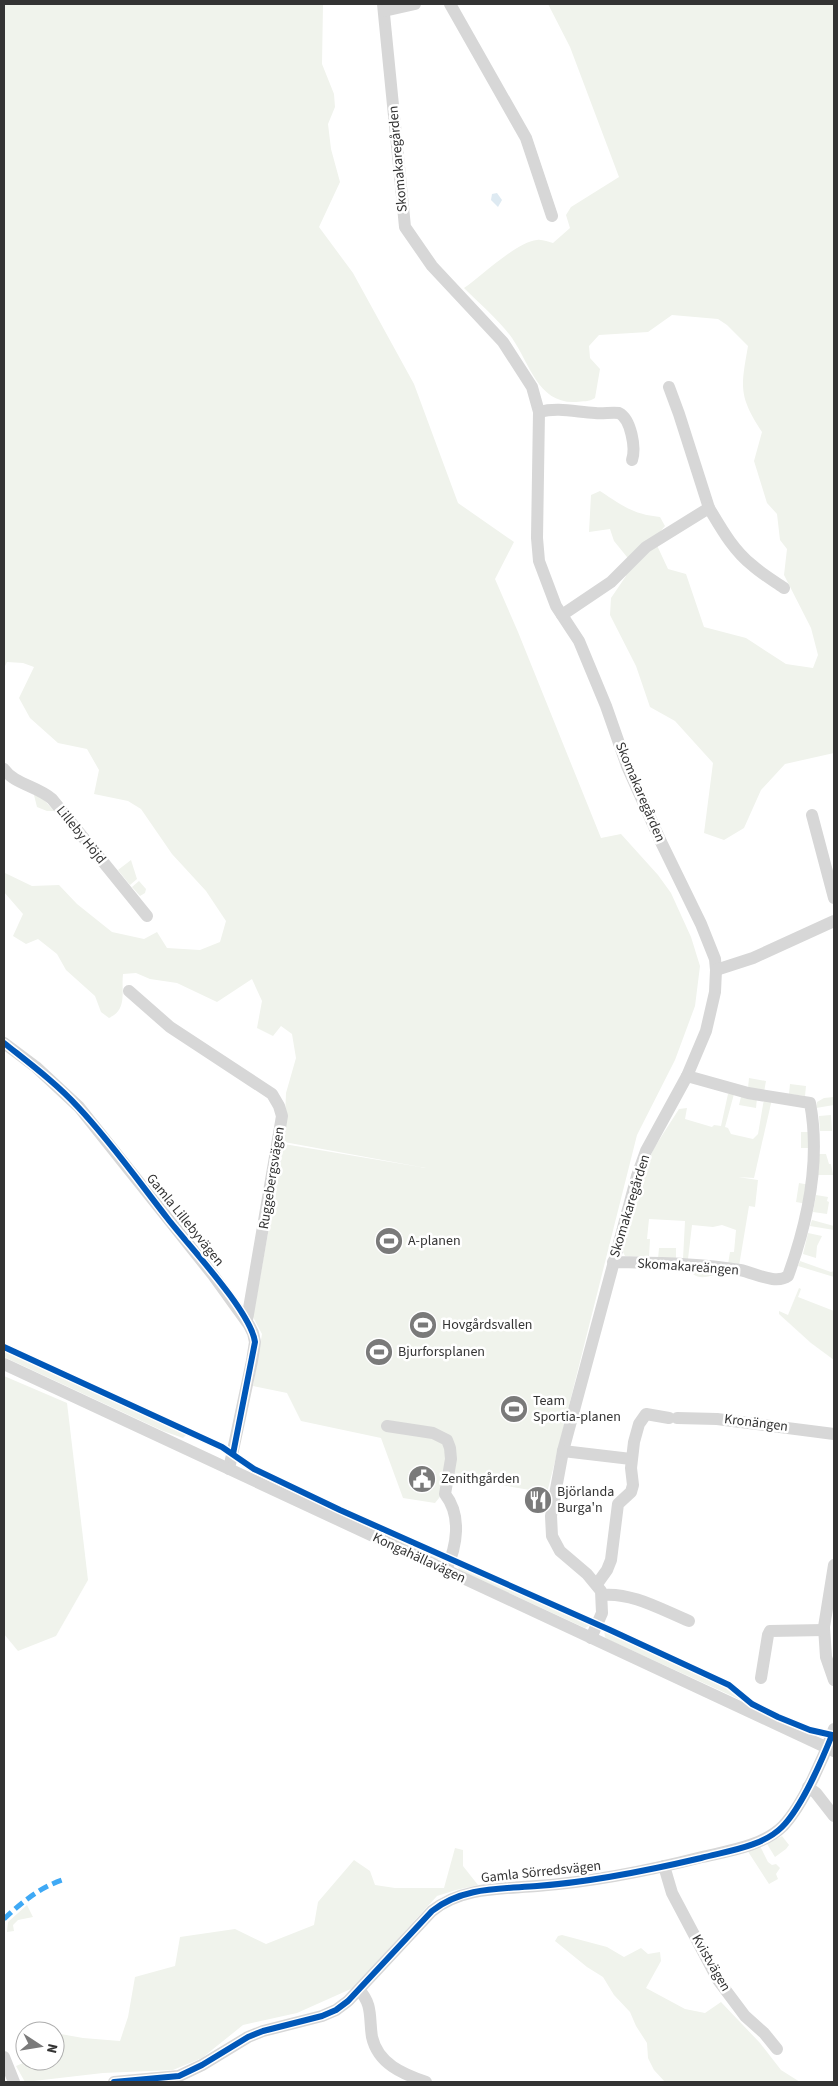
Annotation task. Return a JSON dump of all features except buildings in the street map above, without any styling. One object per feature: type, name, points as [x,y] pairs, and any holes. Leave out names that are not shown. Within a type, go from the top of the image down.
[{"type":"street","name":"Skomakaregården","points":[[415,4],[391,11],[384,8],[405,227],[432,266],[503,342],[532,387],[540,412],[537,552],[547,584],[579,642],[606,706],[625,761],[661,842],[701,924],[715,959],[716,970],[712,1009],[706,1031],[687,1076],[646,1151],[637,1176],[564,1451],[550,1516],[552,1536],[560,1552],[599,1590]]},
{"type":"street","points":[[450,4],[526,138],[552,216]]},
{"type":"street","points":[[669,387],[682,421],[709,508],[720,528],[742,556],[784,588]]},
{"type":"street","points":[[540,412],[548,409],[622,414],[629,429],[635,451],[632,460]]},
{"type":"street","points":[[562,614],[611,582],[646,548],[709,508]]},
{"type":"street","name":"Lilleby Höjd","points":[[4,769],[14,780],[42,790],[52,799],[147,916]]},
{"type":"street","points":[[812,815],[834,898]]},
{"type":"street","points":[[716,970],[753,958],[834,921]]},
{"type":"street","name":"Ruggebergsvägen","points":[[129,991],[170,1027],[272,1094],[279,1106],[282,1116],[246,1320]]},
{"type":"street","name":"Gamla Lillebyvägen","points":[[4,1042],[36,1067],[79,1107],[214,1275],[254,1333],[255,1342],[229,1469]]},
{"type":"street","name":"Skomakareängen","points":[[613,1262],[695,1265],[741,1270],[778,1280],[788,1276],[801,1240],[810,1197],[813,1155],[810,1103],[748,1093],[687,1076]]},
{"type":"street","name":"Kongahällavägen","points":[[4,1364],[830,1750]]},
{"type":"street","name":"Kronängen","points":[[631,1459],[642,1417],[651,1414],[673,1418],[717,1418],[834,1434]]},
{"type":"street","points":[[387,1426],[433,1433],[447,1440],[451,1459],[445,1494],[455,1512],[456,1525],[452,1555],[446,1570]]},
{"type":"street","points":[[564,1451],[631,1459],[634,1485],[631,1492],[618,1504],[611,1560],[599,1590],[602,1613],[591,1638]]},
{"type":"street","points":[[834,1565],[826,1657],[834,1680]]},
{"type":"street","points":[[599,1590],[632,1598],[689,1621]]},
{"type":"street","points":[[761,1678],[770,1631],[827,1629]]},
{"type":"street","points":[[830,1750],[834,1729]]},
{"type":"street","name":"Gamla Sörredsvägen","points":[[114,2082],[179,2076],[263,2031],[322,2016],[336,2010],[358,1990],[432,1911],[441,1904],[456,1897],[478,1890],[599,1880],[746,1845],[771,1835],[783,1826],[790,1817],[830,1750]]},
{"type":"street","points":[[808,1787],[816,1793],[834,1816]]},
{"type":"street","name":"Kvistvägen","points":[[664,1866],[672,1893],[718,1980],[745,2016],[764,2033],[777,2049]]},
{"type":"street","points":[[358,1990],[367,2001],[371,2017],[372,2036],[379,2054],[385,2063],[413,2078],[426,2082]]},
{"type":"street","points":[[4,2057],[14,2082]]},
{"type":"shaded area","points":[[4,4],[323,4],[322,64],[334,94],[335,107],[328,124],[331,149],[340,182],[319,227],[353,273],[414,384],[458,503],[514,542],[495,579],[601,838],[621,834],[658,875],[671,893],[691,937],[700,966],[695,1006],[675,1060],[637,1135],[547,1493],[456,1477],[435,1503],[403,1498],[381,1438],[301,1421],[287,1393],[253,1386],[262,1334],[253,1317],[284,1144],[426,1168],[284,1142],[286,1093],[296,1058],[292,1034],[281,1026],[273,1036],[257,1028],[262,1001],[252,979],[217,1002],[177,983],[150,979],[136,973],[123,974],[121,1005],[115,1015],[109,1018],[101,1012],[95,996],[66,970],[57,954],[38,939],[26,944],[13,936],[23,914],[4,892],[4,853],[5,873],[32,886],[59,885],[77,904],[112,932],[144,939],[157,932],[167,948],[200,950],[220,942],[226,921],[206,891],[172,854],[141,809],[128,801],[94,794],[99,770],[87,749],[58,743],[30,718],[19,698],[34,667],[23,663],[7,662],[4,668]]},
{"type":"shaded area","points":[[548,4],[834,4],[834,753],[785,764],[761,790],[744,828],[724,840],[704,833],[713,763],[675,721],[650,707],[636,666],[610,615],[611,598],[626,576],[627,557],[614,541],[610,529],[589,532],[591,495],[600,491],[635,511],[660,517],[665,526],[654,539],[668,569],[686,574],[704,627],[746,638],[786,664],[813,668],[818,655],[811,628],[784,575],[787,549],[780,540],[777,514],[767,503],[754,461],[762,432],[749,409],[743,391],[748,346],[727,325],[718,319],[672,315],[648,332],[599,335],[589,346],[590,358],[600,369],[595,398],[576,402],[563,401],[552,396],[536,380],[507,331],[464,288],[499,260],[519,247],[537,240],[553,243],[570,228],[566,215],[571,207],[619,177],[570,47]]},
{"type":"shaded area","points":[[497,193],[502,200],[498,207],[491,200],[492,194]]},
{"type":"shaded area","points":[[35,790],[54,811],[47,811],[37,807],[34,795]]},
{"type":"shaded area","points":[[131,860],[137,879],[130,885],[118,870]]},
{"type":"shaded area","points":[[139,881],[146,889],[145,893],[140,896],[132,887]]},
{"type":"shaded area","points":[[749,1078],[766,1081],[764,1092],[748,1088]]},
{"type":"shaded area","points":[[790,1084],[806,1086],[805,1096],[789,1094]]},
{"type":"shaded area","points":[[728,1094],[734,1094],[725,1127],[728,1128],[731,1134],[753,1139],[758,1134],[764,1099],[772,1099],[754,1178],[738,1177],[758,1180],[755,1207],[749,1206],[739,1266],[728,1264],[730,1252],[734,1252],[736,1230],[722,1225],[713,1227],[692,1225],[688,1259],[683,1259],[685,1221],[649,1219],[647,1239],[650,1239],[649,1257],[625,1256],[623,1252],[644,1171],[654,1148],[679,1109],[687,1108],[685,1119],[712,1127],[714,1125],[721,1126]]},
{"type":"shaded area","points":[[741,1097],[757,1098],[756,1108],[739,1105]]},
{"type":"shaded area","points":[[834,1097],[834,1105],[816,1108],[817,1102],[824,1098]]},
{"type":"shaded area","points":[[831,1115],[832,1131],[820,1131],[819,1116]]},
{"type":"shaded area","points":[[801,1132],[811,1132],[812,1148],[801,1148]]},
{"type":"shaded area","points":[[819,1154],[826,1154],[829,1164],[831,1164],[833,1175],[818,1175]]},
{"type":"shaded area","points":[[799,1183],[810,1185],[807,1204],[796,1202]]},
{"type":"shaded area","points":[[816,1195],[828,1197],[827,1214],[813,1212]]},
{"type":"shaded area","points":[[812,1220],[834,1226],[834,1230],[810,1226]]},
{"type":"shaded area","points":[[808,1233],[822,1236],[817,1246],[816,1258],[803,1254]]},
{"type":"shaded area","points":[[659,1248],[676,1248],[676,1259],[658,1259]]},
{"type":"shaded area","points":[[800,1261],[831,1272],[834,1271],[834,1277],[798,1266]]},
{"type":"shaded area","points":[[694,1267],[715,1270],[714,1275],[695,1276],[693,1274]]},
{"type":"shaded area","points":[[799,1288],[801,1289],[798,1297],[834,1311],[834,1360],[811,1343],[779,1314],[779,1311],[788,1315]]},
{"type":"shaded area","points":[[4,1349],[186,1435],[183,1438],[163,1431],[4,1357]]},
{"type":"shaded area","points":[[4,1376],[67,1403],[88,1580],[56,1636],[18,1651],[4,1634]]},
{"type":"shaded area","points":[[256,1472],[442,1559],[434,1559],[255,1474]]},
{"type":"shaded area","points":[[457,1565],[592,1624],[585,1628],[459,1570]]},
{"type":"shaded area","points":[[604,1630],[727,1688],[743,1701],[607,1639]]},
{"type":"shaded area","points":[[782,1836],[789,1845],[775,1857],[767,1844]]},
{"type":"shaded area","points":[[760,1846],[768,1862],[772,1865],[776,1864],[780,1868],[776,1874],[778,1879],[769,1884],[747,1850]]},
{"type":"shaded area","points":[[455,1848],[463,1850],[463,1866],[478,1885],[437,1896],[353,1988],[297,2013],[243,2025],[202,2058],[173,2070],[103,2073],[25,2082],[19,2071],[65,2071],[65,2035],[120,2041],[128,2017],[135,1977],[175,1966],[180,1937],[235,1929],[266,1944],[314,1925],[318,1902],[354,1860],[370,1871],[375,1885],[395,1888],[444,1888]]},
{"type":"shaded area","points":[[27,1905],[33,1917],[18,1920],[13,1925],[14,1931],[7,1932],[8,1922]]},
{"type":"shaded area","points":[[562,1935],[607,1947],[624,1957],[641,1948],[648,1954],[660,1952],[661,1961],[646,1988],[685,2009],[705,2013],[721,2002],[760,2043],[781,2070],[800,2082],[665,2082],[654,2070],[648,2058],[647,2043],[630,2012],[614,1995],[603,1977],[587,1967],[555,1941],[558,1936]]},
{"type":"marked path","points":[[4,1919],[31,1897],[46,1887],[62,1880]]},
{"type":"cycle path","points":[[4,1043],[70,1098],[90,1120],[218,1279],[243,1314],[255,1342],[233,1454]]},
{"type":"cycle path","points":[[4,1347],[222,1447],[254,1469],[340,1510],[729,1685],[752,1704],[778,1717],[810,1730],[832,1735],[804,1796],[782,1827],[765,1839],[733,1850],[619,1875],[578,1882],[495,1889],[456,1897],[432,1911],[348,2001],[336,2010],[322,2016],[263,2031],[248,2037],[202,2065],[179,2076],[114,2082]]},
{"type":"place","name":"A-planen","points":[[389,1241]]},
{"type":"place","name":"Hovgårdsvallen","points":[[423,1325]]},
{"type":"place","name":"Bjurforsplanen","points":[[379,1352]]},
{"type":"place","name":"Team Sportia-planen","points":[[514,1409]]},
{"type":"place","name":"Zenithgården","points":[[422,1479]]},
{"type":"place","name":"Björlanda Burga'n","points":[[538,1500]]}]
